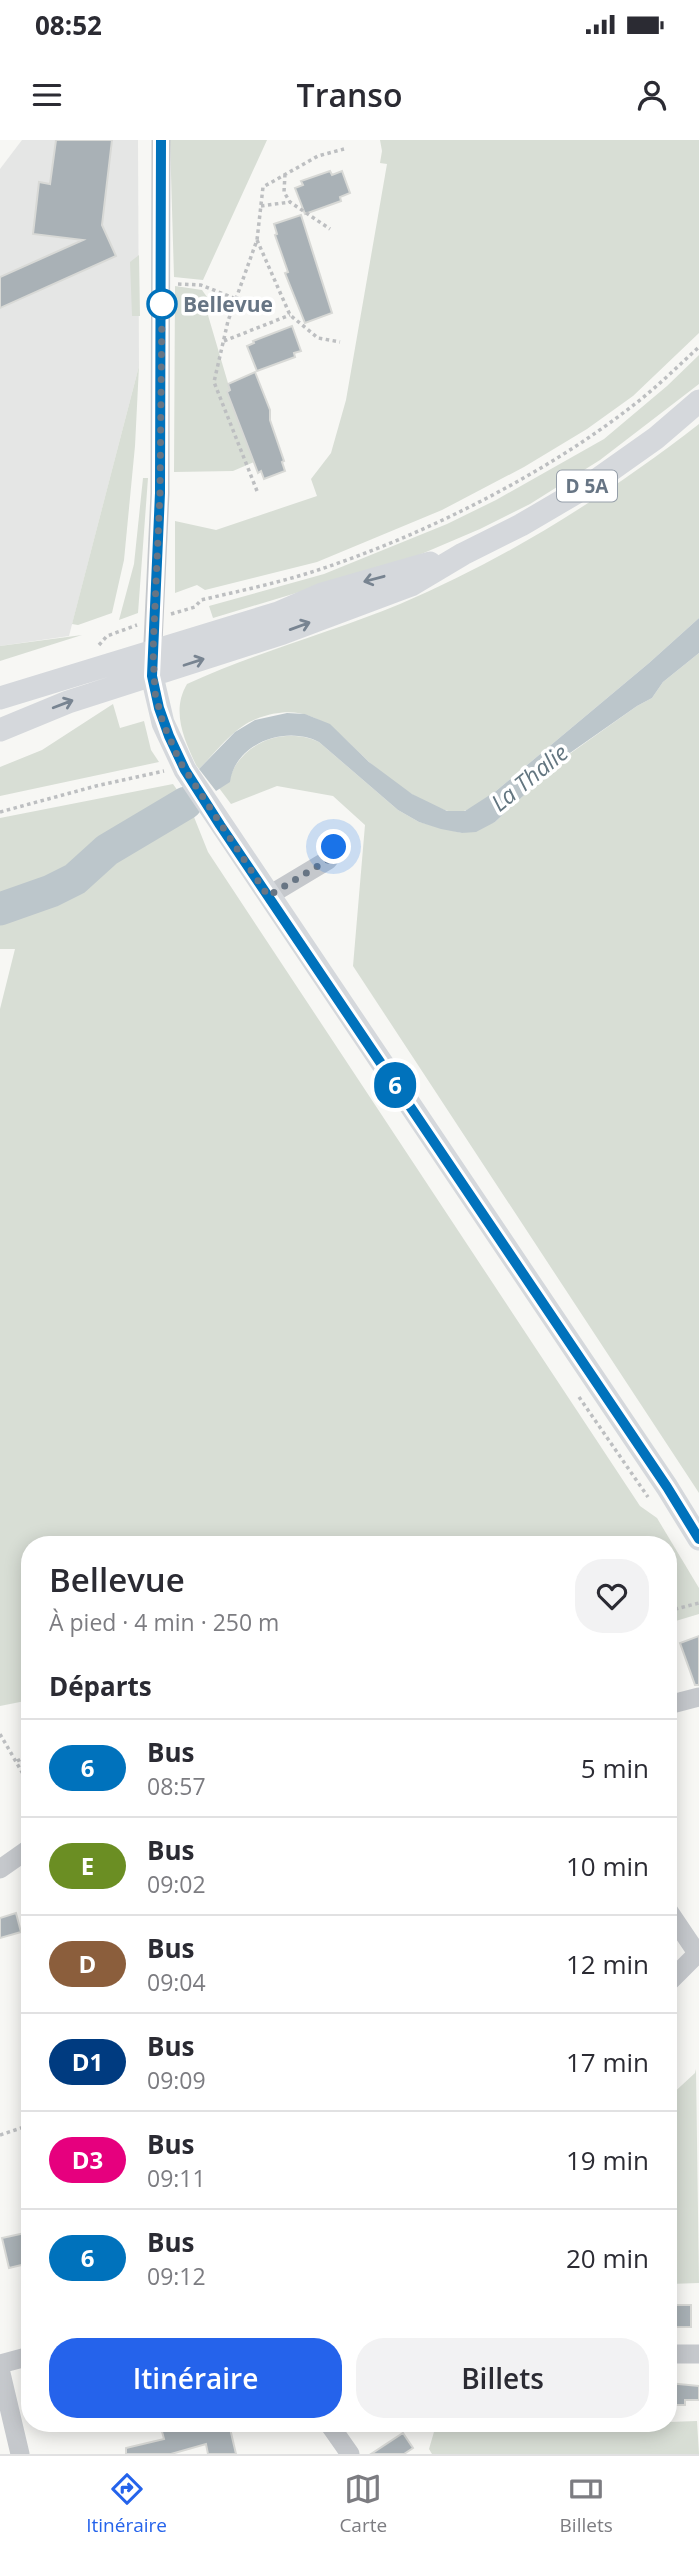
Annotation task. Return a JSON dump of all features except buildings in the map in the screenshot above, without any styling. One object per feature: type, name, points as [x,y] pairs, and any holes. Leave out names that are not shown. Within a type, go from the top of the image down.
[{"type":"main road","name":"D 5A","points":[[152,676],[284,632],[411,585],[591,484],[656,438],[699,401]]},
{"type":"main road","name":"D 5A","points":[[153,652],[278,613],[322,594],[463,554]]},
{"type":"main road","points":[[0,698],[153,652]]},
{"type":"main road","points":[[0,730],[68,702],[152,676],[163,723],[183,766],[220,825],[660,1476],[699,1539]]},
{"type":"street","points":[[152,676],[160,493],[161,140]]},
{"type":"street","points":[[268,896],[328,860],[333,854],[332,840]]},
{"type":"street","points":[[677,1703],[699,1697]]},
{"type":"street","points":[[0,1870],[21,1855]]},
{"type":"street","points":[[677,1924],[698,1955],[677,1975]]},
{"type":"street","points":[[677,2354],[699,2354]]},
{"type":"street","points":[[0,2364],[21,2358]]},
{"type":"street","points":[[0,2369],[20,2454]]},
{"type":"street","points":[[334,2432],[349,2454]]},
{"type":"path","points":[[257,491],[215,382],[236,299],[257,240],[263,187],[318,156],[344,149]]},
{"type":"path","points":[[285,174],[284,192],[290,202],[330,229]]},
{"type":"path","points":[[261,206],[290,202]]},
{"type":"path","points":[[257,240],[289,315],[318,338],[340,342]]},
{"type":"path","points":[[162,283],[201,285],[236,299]]},
{"type":"path","points":[[224,341],[289,315]]},
{"type":"path","points":[[102,644],[107,636],[154,618],[195,607],[201,600],[316,570],[446,518],[502,489],[599,431],[699,347]]},
{"type":"path","points":[[0,812],[183,766]]},
{"type":"path","points":[[677,1609],[699,1603]]},
{"type":"path","points":[[0,1734],[21,1769]]},
{"type":"path","points":[[17,1761],[21,1759]]},
{"type":"path","points":[[0,2135],[21,2128]]},
{"type":"shaded area","points":[[22,140],[138,140],[139,366],[69,636],[0,646],[0,169]]},
{"type":"shaded area","points":[[170,140],[267,140],[203,280],[174,277]]},
{"type":"shaded area","points":[[380,140],[699,140],[699,333],[633,396],[587,429],[524,467],[442,510],[317,562],[205,590],[197,585],[175,593],[175,521],[216,530],[317,496],[311,479],[331,453],[346,400],[387,164],[380,163]]},
{"type":"shaded area","points":[[139,255],[140,316],[132,316],[130,262]]},
{"type":"shaded area","points":[[175,286],[202,290],[207,297],[205,305],[230,390],[227,392],[254,462],[233,471],[174,472]]},
{"type":"shaded area","points":[[699,355],[699,384],[600,460],[530,504],[412,558],[213,618],[209,606],[324,574],[447,524],[496,500],[604,439]]},
{"type":"shaded area","points":[[139,366],[135,446],[124,560],[112,613],[78,625],[72,624]]},
{"type":"shaded area","points":[[699,424],[699,618],[479,804],[459,812],[432,805],[387,777],[331,727],[305,714],[290,712],[256,719],[232,734],[199,769],[196,765],[181,725],[180,704],[187,684],[400,604],[479,567],[592,500]]},
{"type":"shaded area","points":[[143,478],[148,478],[138,613],[119,620],[134,564]]},
{"type":"shaded area","points":[[82,635],[0,661],[0,646]]},
{"type":"shaded area","points":[[699,653],[699,1493],[353,966],[365,825],[333,796],[277,786],[231,804],[219,788],[229,782],[242,757],[252,748],[277,737],[305,737],[319,742],[398,810],[419,822],[462,833],[495,822],[561,760],[652,698],[663,682]]},
{"type":"shaded area","points":[[113,704],[120,728],[144,721],[151,750],[159,762],[0,796],[0,767],[42,750]]},
{"type":"shaded area","points":[[173,784],[180,794],[113,834],[70,871],[0,897],[0,818]]},
{"type":"shaded area","points":[[192,812],[208,852],[640,1506],[657,1518],[668,1536],[21,1536],[21,1702],[0,1706],[0,1009],[15,949],[0,949],[0,923],[60,903],[79,889],[103,864],[135,842]]},
{"type":"shaded area","points":[[677,1551],[699,1588],[699,1614],[677,1621]]},
{"type":"shaded area","points":[[696,2069],[699,2283],[677,2284],[677,2090]]},
{"type":"shaded area","points":[[697,2421],[699,2454],[432,2454],[429,2449],[434,2432],[677,2432],[677,2422]]},
{"type":"water","points":[[699,618],[699,653],[663,682],[652,698],[567,755],[495,822],[476,832],[462,833],[419,822],[398,810],[319,742],[306,737],[278,737],[252,748],[241,757],[230,782],[216,791],[199,769],[235,732],[255,720],[287,713],[305,714],[330,724],[369,762],[412,794],[447,811],[465,811],[496,791]]},
{"type":"waterway","name":"La Thalie","points":[[0,909],[51,891],[75,879],[107,850],[186,803]]},
{"type":"bus line","name":"6","points":[[161,140],[160,493],[152,676],[163,723],[180,762],[220,825],[667,1487],[699,1539]]},
{"type":"place","name":"Bellevue","points":[[162,304]]},
{"type":"route","points":[[162,304],[160,493],[152,676],[163,723],[180,762],[268,896],[328,860],[334,847]]}]
